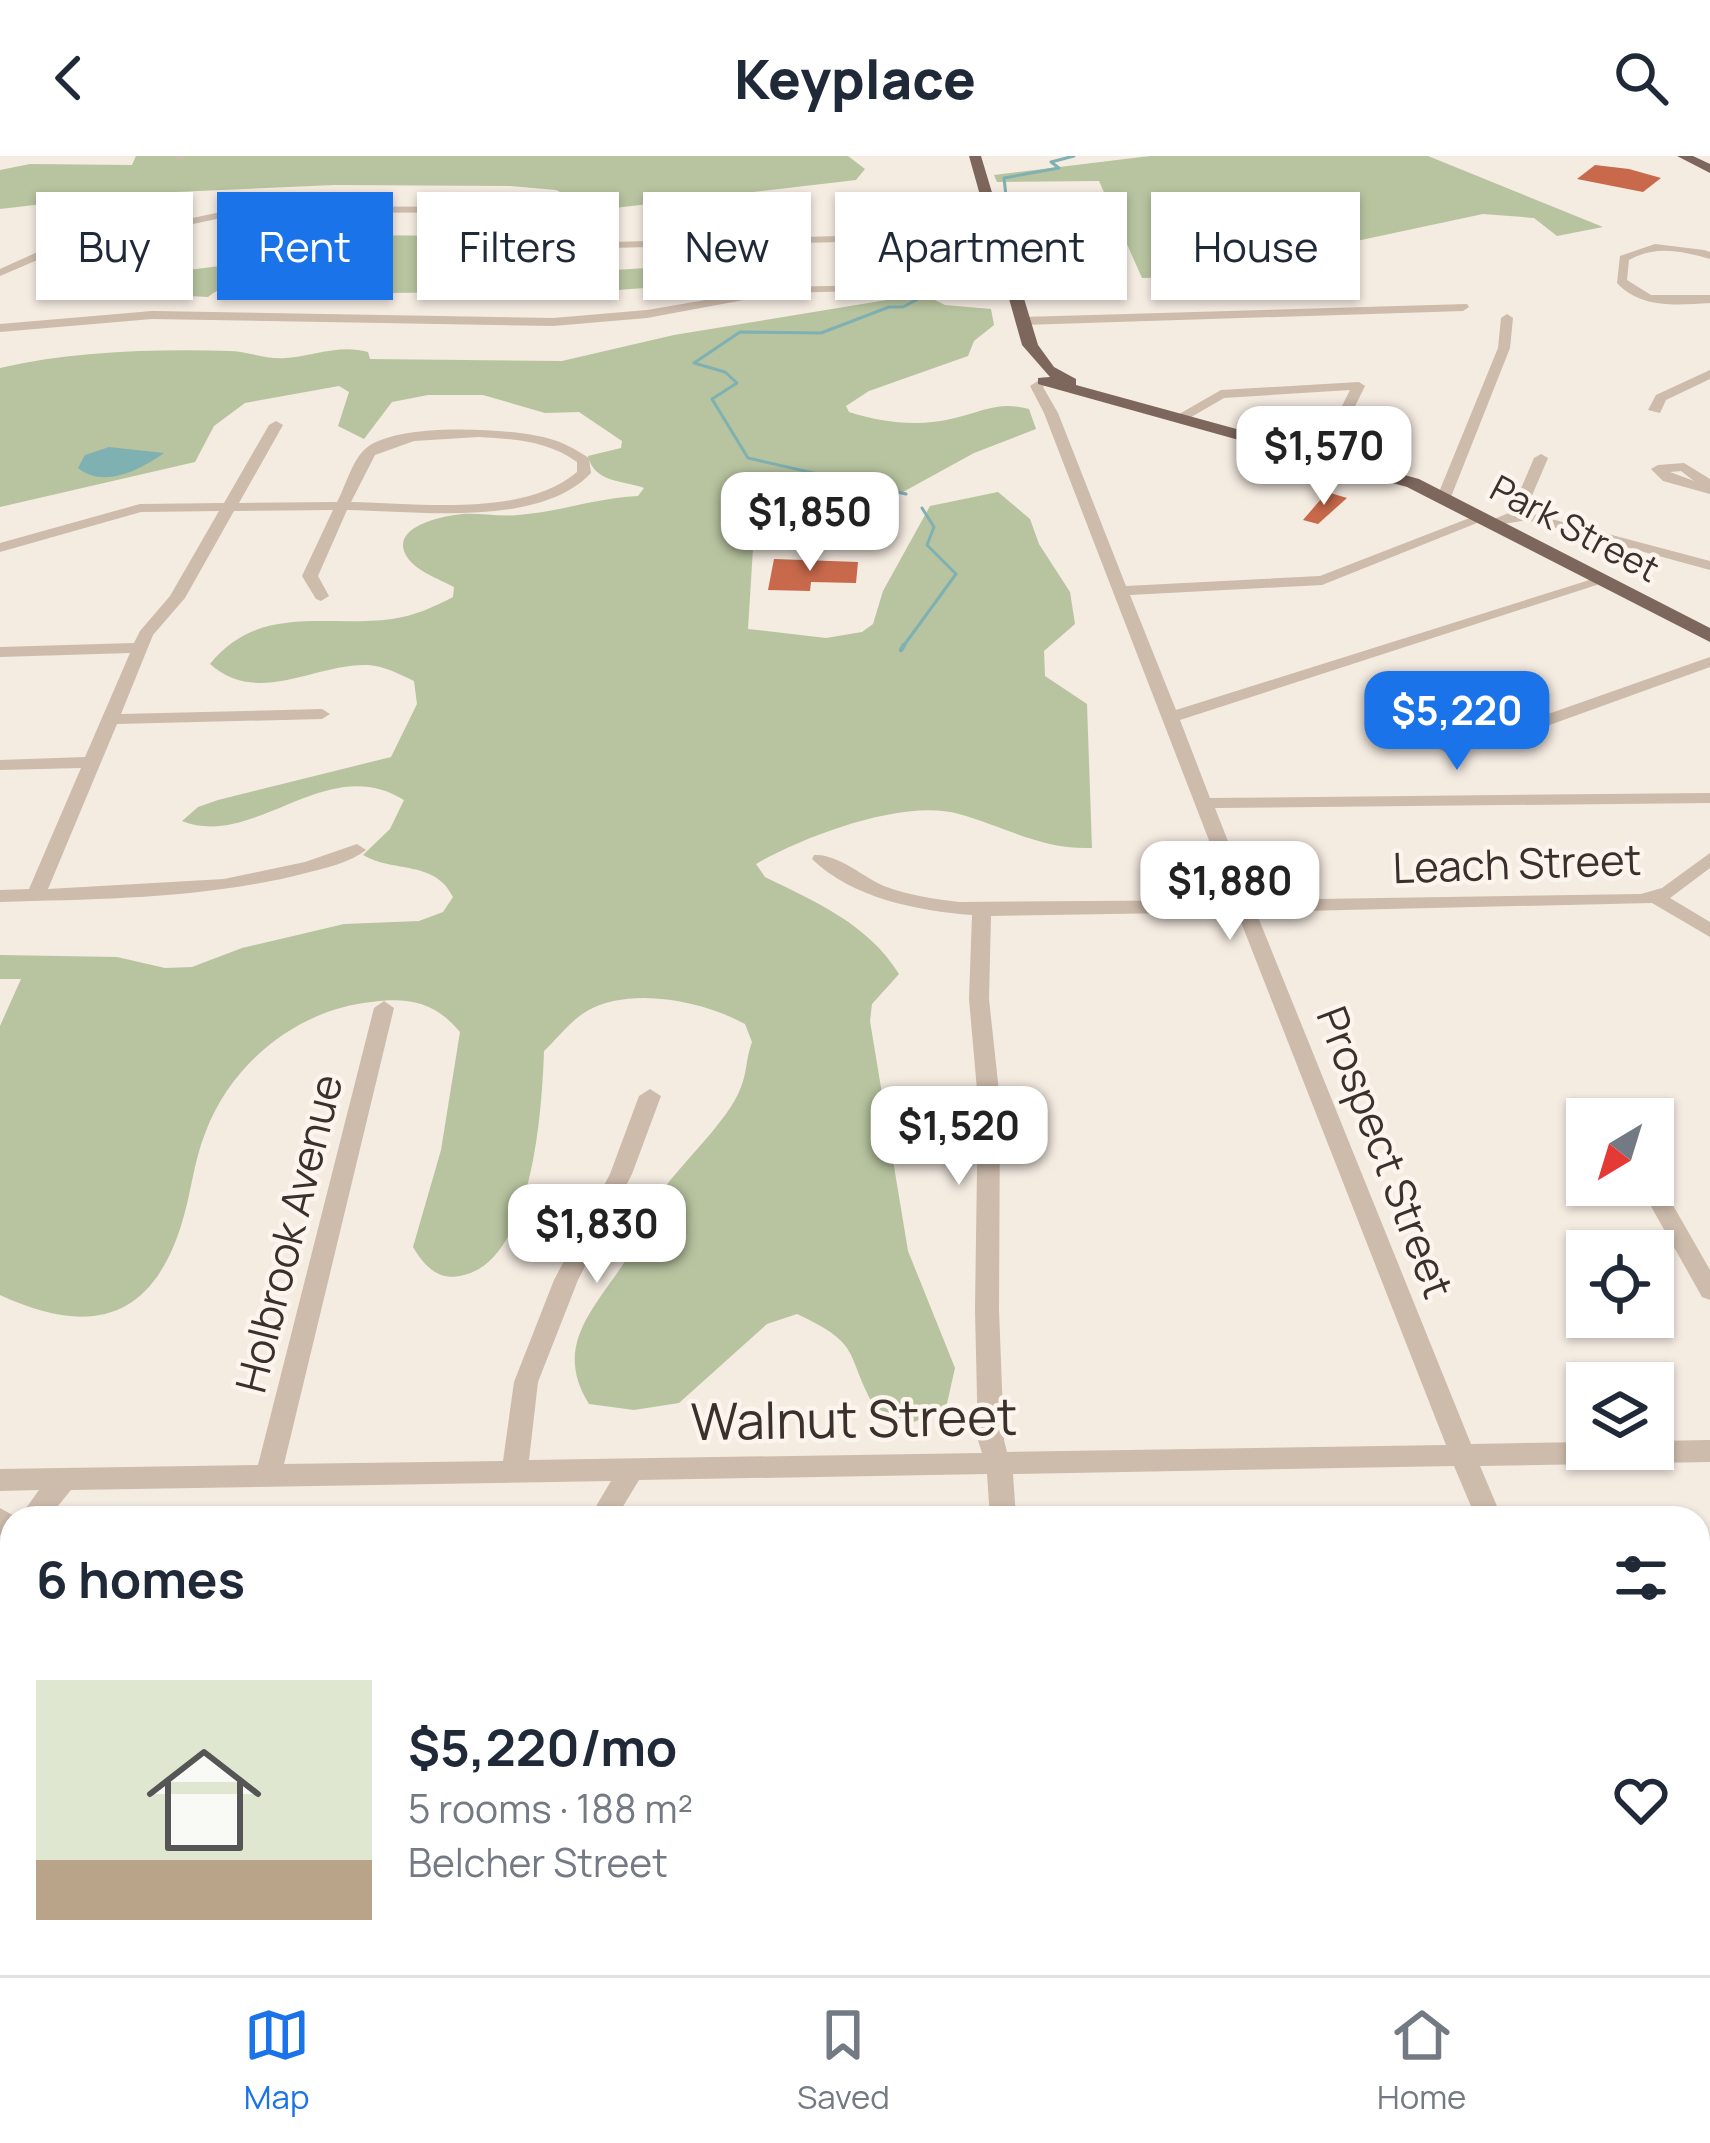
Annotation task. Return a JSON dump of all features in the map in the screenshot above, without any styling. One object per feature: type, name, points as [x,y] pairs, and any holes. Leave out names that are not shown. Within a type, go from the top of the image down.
[{"type":"main road","points":[[975,156],[985,192]]},
{"type":"main road","points":[[1683,156],[1710,169]]},
{"type":"main road","points":[[1017,300],[1030,345],[1055,390]]},
{"type":"main road","name":"Park Street","points":[[1055,390],[1130,403],[1404,480],[1491,520],[1710,636]]},
{"type":"street","points":[[0,273],[46,252],[260,208],[515,212],[531,220],[543,238],[572,246],[835,239]]},
{"type":"street","points":[[1710,256],[1672,247],[1641,249],[1625,256],[1621,281],[1626,289],[1648,298],[1710,298]]},
{"type":"street","points":[[0,328],[152,315],[554,322],[647,314],[797,289],[835,288]]},
{"type":"street","points":[[1023,320],[1463,307]]},
{"type":"street","points":[[1444,497],[1504,348],[1507,318]]},
{"type":"street","points":[[1655,410],[1661,398],[1705,380]]},
{"type":"street","points":[[1181,417],[1222,394],[1359,386],[1337,430],[1310,453]]},
{"type":"street","name":"Prospect Street","points":[[1055,390],[1122,591],[1484,1506]]},
{"type":"street","points":[[36,895],[150,627],[176,598],[276,425]]},
{"type":"street","points":[[0,548],[121,511],[229,505],[341,506],[530,502],[571,488],[585,466],[575,452],[554,444],[453,431],[418,433],[369,452],[341,506],[310,576],[321,596]]},
{"type":"street","points":[[1517,514],[1541,458]]},
{"type":"street","points":[[1122,591],[1322,580],[1517,514],[1710,566]]},
{"type":"street","points":[[1172,717],[1604,580]]},
{"type":"street","points":[[0,652],[140,648]]},
{"type":"street","points":[[1445,747],[1516,731],[1710,662]]},
{"type":"street","points":[[112,719],[322,713]]},
{"type":"street","points":[[0,765],[94,762]]},
{"type":"street","points":[[1205,803],[1710,798]]},
{"type":"street","points":[[0,896],[247,885],[357,850]]},
{"type":"street","name":"Leach Street","points":[[821,860],[900,901],[982,910],[1657,898],[1710,859]]},
{"type":"street","points":[[1657,898],[1710,931]]},
{"type":"street","points":[[982,910],[979,999],[989,1101],[987,1310],[992,1440],[1002,1506]]},
{"type":"street","name":"Holbrook Avenue","points":[[268,1476],[384,1008]]},
{"type":"street","points":[[515,1470],[526,1382],[566,1280],[621,1174],[650,1096]]},
{"type":"street","points":[[1662,1206],[1710,1291]]},
{"type":"street","name":"Walnut Street","points":[[0,1480],[1710,1450]]},
{"type":"street","points":[[609,1506],[633,1467]]},
{"type":"street","points":[[42,1506],[64,1479]]},
{"type":"green space","points":[[136,156],[848,156],[865,169],[856,180],[752,192],[643,192],[643,205],[619,207],[619,192],[335,185],[36,192],[36,205],[0,209],[0,170],[30,164],[132,165]]},
{"type":"green space","points":[[1150,156],[1428,156],[1603,227],[1557,236],[1534,218],[1483,214],[1360,240],[1360,192],[1151,192],[1151,278],[1142,278],[1127,244],[1127,192],[1104,192],[1099,181],[997,182],[994,175]]},
{"type":"green space","points":[[393,235],[417,236],[417,292],[393,293]]},
{"type":"green space","points":[[217,266],[217,291],[208,297],[193,296],[193,269]]},
{"type":"green space","points":[[643,269],[643,288],[619,289],[619,270]]},
{"type":"green space","points":[[887,300],[935,300],[991,309],[994,325],[974,341],[968,356],[869,391],[846,406],[849,412],[915,423],[1000,406],[1018,407],[1029,409],[1036,429],[974,453],[872,509],[755,516],[748,629],[826,638],[862,632],[873,624],[883,591],[930,506],[998,492],[1030,519],[1039,544],[1070,592],[1075,624],[1044,651],[1045,676],[1087,704],[1092,848],[1040,842],[959,814],[911,811],[855,822],[756,864],[765,877],[856,928],[899,974],[872,1004],[870,1021],[908,1251],[955,1368],[946,1408],[914,1422],[877,1411],[844,1344],[797,1314],[767,1324],[679,1403],[634,1410],[589,1404],[575,1360],[585,1322],[633,1248],[657,1198],[735,1100],[752,1042],[745,1024],[667,999],[605,1003],[581,1015],[544,1051],[536,1143],[519,1212],[487,1263],[464,1275],[434,1271],[413,1247],[441,1150],[460,1032],[431,1008],[409,1001],[385,1001],[344,1007],[293,1028],[232,1083],[202,1143],[184,1217],[167,1261],[131,1302],[110,1313],[86,1317],[59,1315],[0,1295],[0,1026],[21,979],[0,979],[0,955],[117,957],[165,968],[192,967],[242,948],[344,924],[419,921],[443,912],[453,897],[436,877],[363,855],[390,829],[404,800],[375,788],[319,793],[236,823],[209,826],[182,821],[198,807],[218,800],[391,757],[417,704],[414,681],[374,666],[348,666],[267,683],[228,676],[210,664],[229,645],[272,625],[392,619],[453,597],[454,587],[422,571],[407,557],[405,538],[420,525],[462,514],[548,511],[638,496],[644,488],[596,471],[588,456],[621,448],[622,441],[579,412],[545,413],[483,395],[428,395],[392,402],[364,439],[338,426],[349,392],[339,386],[245,403],[214,426],[195,462],[0,507],[0,368],[86,355],[174,350],[279,358],[347,349],[368,352],[370,359],[562,361],[674,335]]},
{"type":"water","points":[[109,447],[164,453],[133,471],[110,477],[78,468],[85,455]]},
{"type":"building","points":[[1595,165],[1661,178],[1643,192],[1577,179]]},
{"type":"building","points":[[1327,492],[1347,498],[1318,524],[1303,520]]},
{"type":"building","points":[[774,559],[858,562],[856,583],[811,582],[810,591],[768,590]]},
{"type":"waterway","points":[[1006,192],[1004,178],[1059,168],[1051,162],[1074,156]]},
{"type":"waterway","points":[[906,494],[748,458],[712,399],[737,383],[725,372],[694,363],[740,332],[821,333],[916,300]]},
{"type":"waterway","points":[[903,646],[956,574],[927,545],[934,527],[922,508]]},
{"type":"waterway","points":[[901,650],[903,646]]}]
